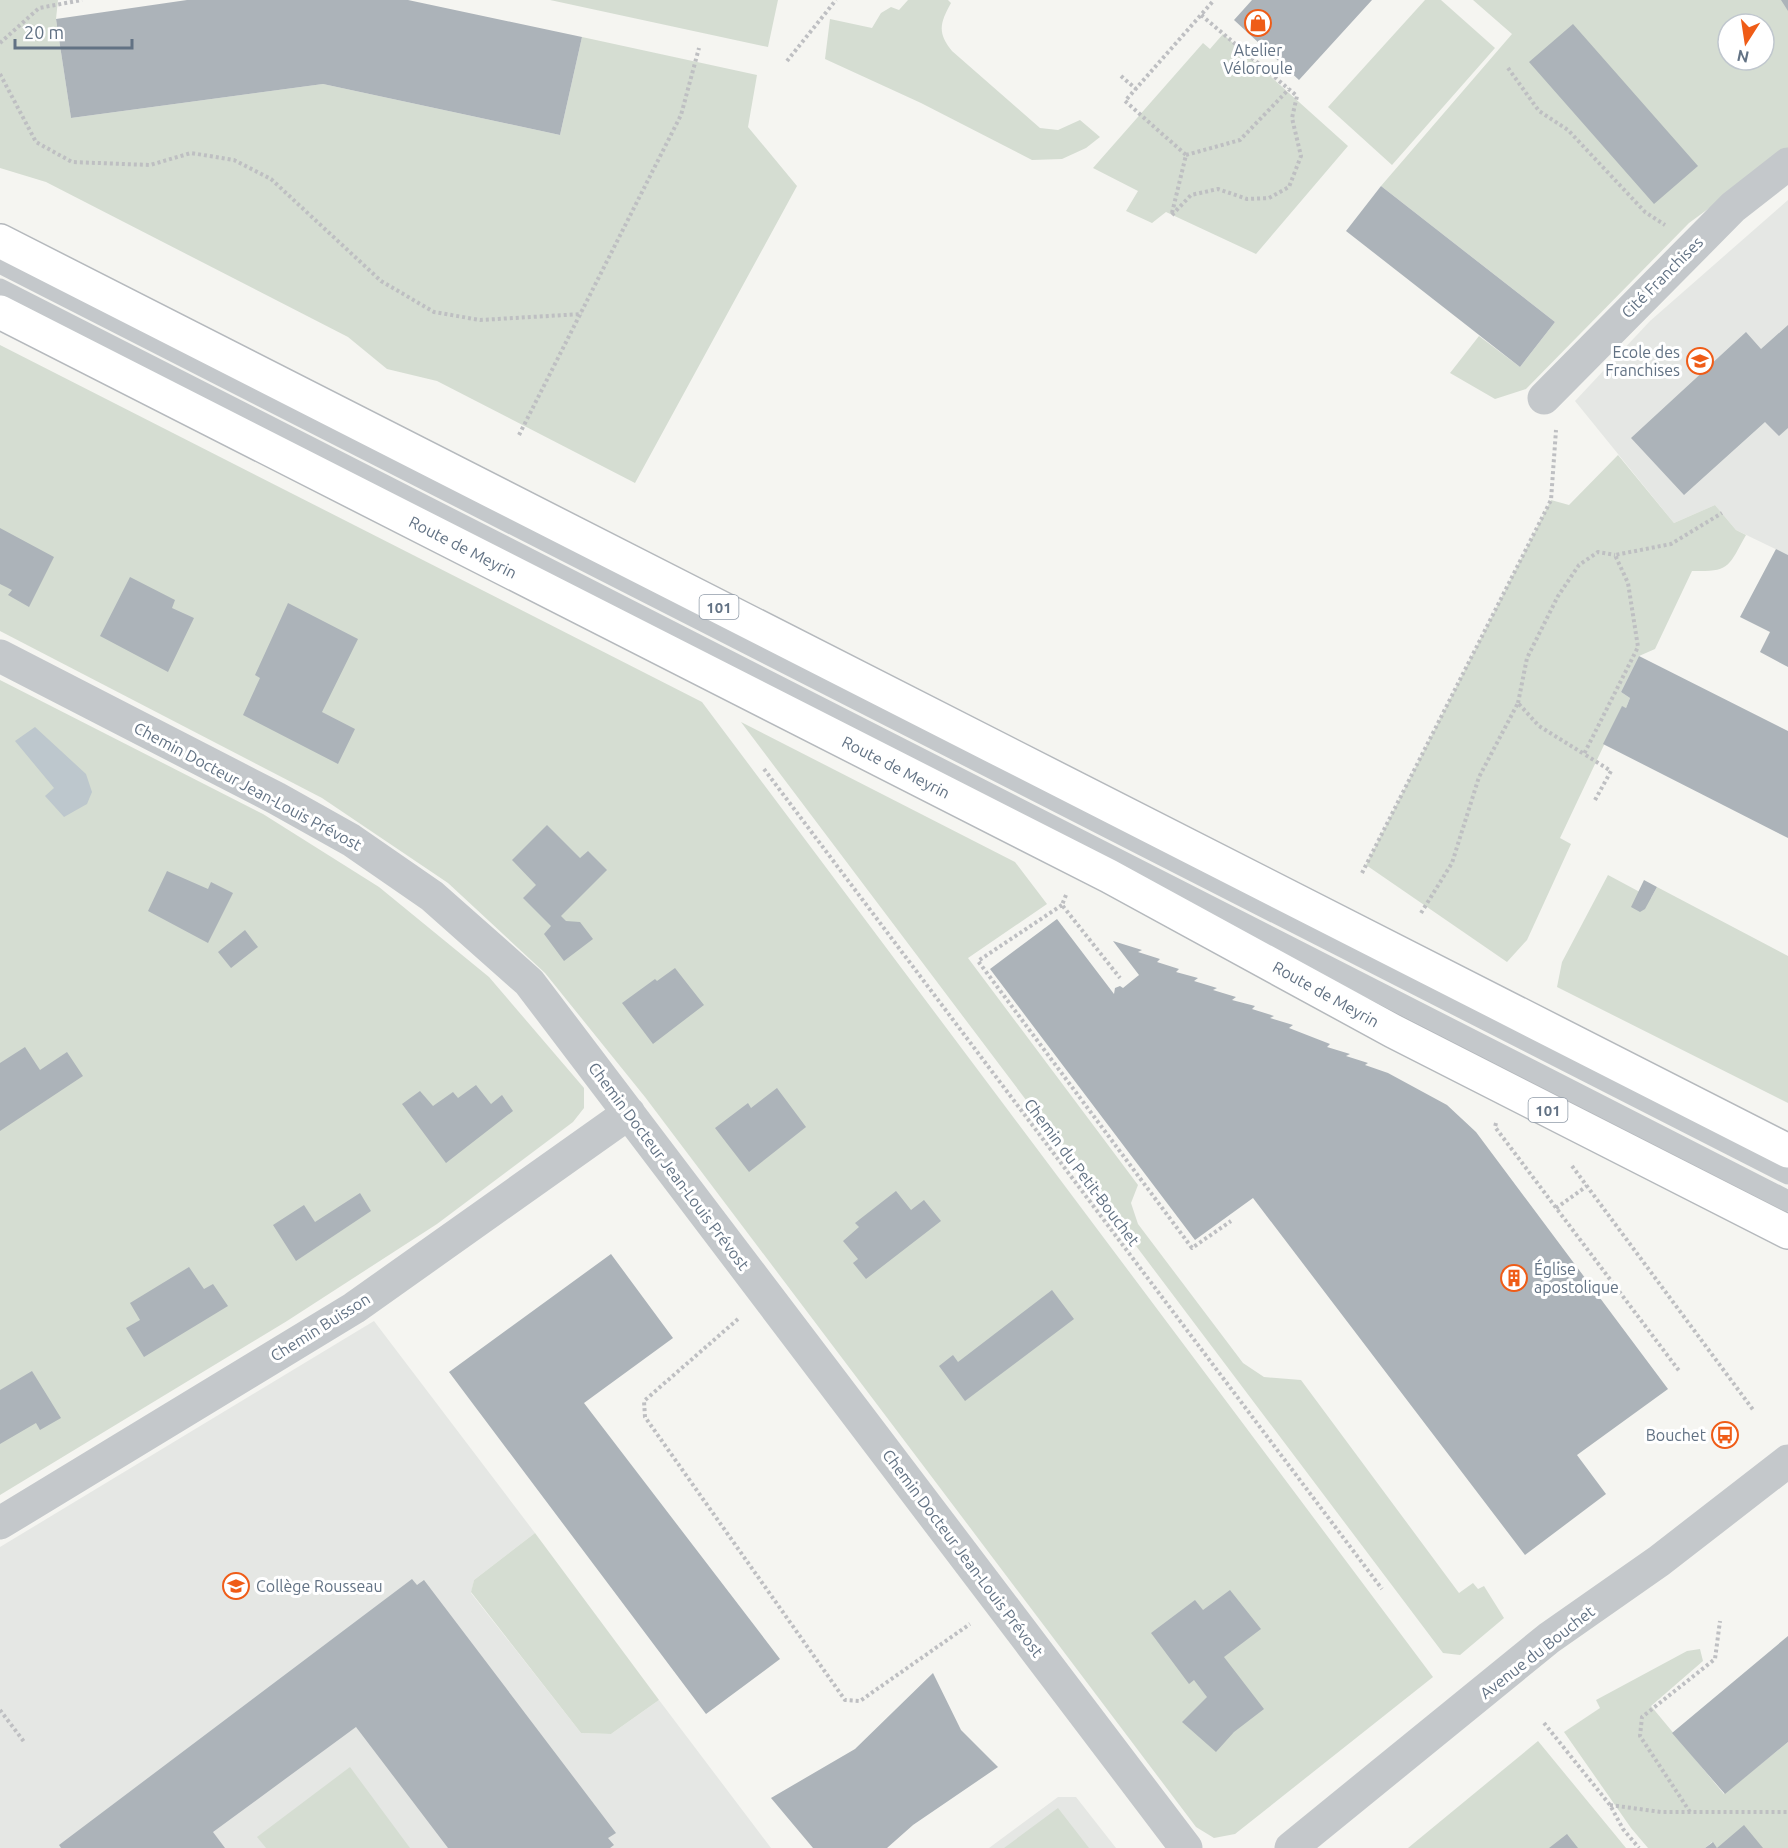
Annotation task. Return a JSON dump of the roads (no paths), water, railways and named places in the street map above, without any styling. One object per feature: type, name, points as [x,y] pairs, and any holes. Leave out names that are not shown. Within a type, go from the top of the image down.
[{"type":"main road","name":"101","points":[[0,241],[1788,1151]]},
{"type":"main road","name":"Route de Meyrin","points":[[0,312],[1109,876],[1393,1031],[1788,1232]]},
{"type":"street","name":"Cité Franchises","points":[[1550,411],[1685,253],[1733,207],[1788,164]]},
{"type":"street","name":"Chemin Docteur Jean-Louis Prévost","points":[[0,656],[276,798],[351,840],[432,896],[529,982],[1186,1848]]},
{"type":"street","name":"Chemin Buisson","points":[[0,1523],[354,1308],[628,1113]]},
{"type":"street","name":"Avenue du Bouchet","points":[[1291,1848],[1549,1638],[1659,1562],[1788,1461]]},
{"type":"lane","points":[[0,262],[1788,1174]]},
{"type":"lane","points":[[0,289],[1788,1201]]},
{"type":"place","name":"Atelier Véloroule","points":[[1258,23]]},
{"type":"place","name":"Ecole des Franchises","points":[[1700,361]]},
{"type":"place","name":"Église apostolique","points":[[1514,1278]]},
{"type":"place","name":"Bouchet","points":[[1725,1435]]},
{"type":"place","name":"Collège Rousseau","points":[[236,1586]]}]
